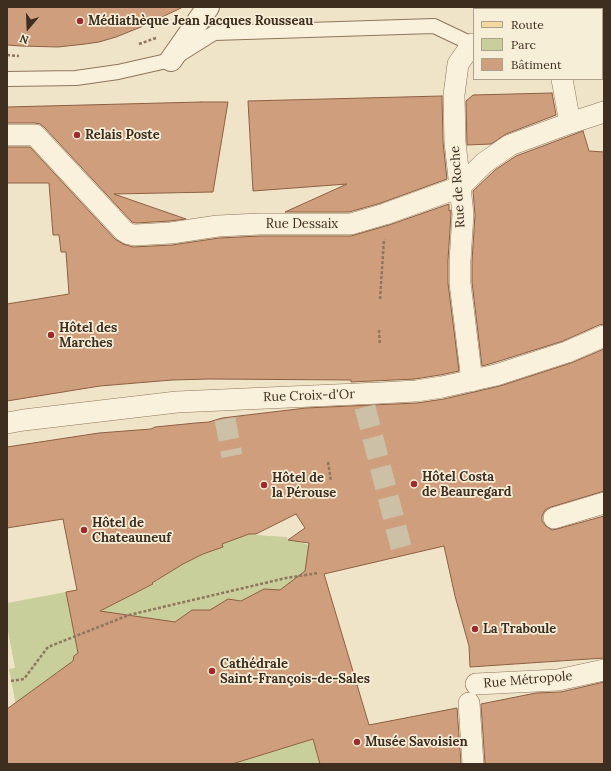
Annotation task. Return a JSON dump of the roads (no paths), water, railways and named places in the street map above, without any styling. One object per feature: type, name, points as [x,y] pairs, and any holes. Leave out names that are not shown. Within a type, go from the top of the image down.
[{"type":"street","points":[[171,60],[208,7]]},
{"type":"street","name":"Rue de Roche","points":[[472,381],[460,283],[463,214],[454,142],[454,96],[458,64],[473,44]]},
{"type":"street","points":[[562,80],[570,123]]},
{"type":"street","name":"Rue Dessaix","points":[[7,135],[35,136],[124,231],[135,235],[171,233],[218,226],[260,224],[351,224],[460,187],[484,163],[510,145],[604,112]]},
{"type":"street","name":"Rue Croix-d'Or","points":[[7,424],[24,420],[177,402],[416,391],[496,375],[567,352],[604,336]]},
{"type":"street","points":[[554,518],[604,503]]},
{"type":"street","name":"Rue Métropole","points":[[473,764],[473,693],[558,680],[604,670]]},
{"type":"lane","points":[[7,78],[76,78],[118,72],[171,60],[214,33],[434,26],[473,44]]},
{"type":"tunnel","points":[[365,407],[403,555]]},
{"type":"tunnel","points":[[225,419],[232,456]]},
{"type":"place","name":"Médiathèque Jean Jacques Rousseau","points":[[80,21]]},
{"type":"place","name":"Relais Poste","points":[[77,135]]},
{"type":"place","name":"Hôtel des Marches","points":[[51,335]]},
{"type":"place","name":"Hôtel Costa de Beauregard","points":[[414,484]]},
{"type":"place","name":"Hôtel de la Pérouse","points":[[264,485]]},
{"type":"place","name":"Hôtel de Chateauneuf","points":[[84,530]]},
{"type":"place","name":"La Traboule","points":[[475,629]]},
{"type":"place","name":"Cathédrale Saint-François-de-Sales","points":[[212,671]]},
{"type":"place","name":"Musée Savoisien","points":[[357,742]]}]
